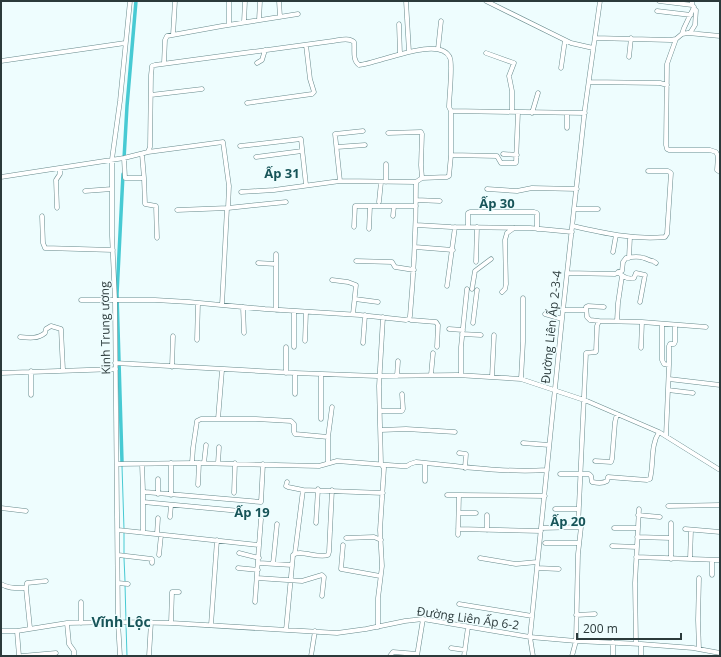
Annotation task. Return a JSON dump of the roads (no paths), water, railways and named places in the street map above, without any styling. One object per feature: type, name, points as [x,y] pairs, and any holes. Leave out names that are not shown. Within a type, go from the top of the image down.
[{"type":"street","name":"Kinh Trung ương","points":[[120,656],[118,583],[120,556],[120,465],[117,365],[118,300],[113,250],[112,189],[130,1]]},
{"type":"street","points":[[173,35],[175,1]]},
{"type":"street","points":[[229,1],[229,25]]},
{"type":"street","points":[[244,22],[245,1]]},
{"type":"street","points":[[259,20],[260,1]]},
{"type":"street","points":[[279,1],[280,17]]},
{"type":"street","points":[[406,1],[409,52]]},
{"type":"street","points":[[486,1],[565,40],[593,48]]},
{"type":"street","name":"Đường Liên Ấp 2-3-4","points":[[534,656],[530,637],[545,496],[554,389],[585,114],[600,1]]},
{"type":"street","points":[[658,1],[692,3],[694,7],[682,34],[676,39],[668,64],[667,149],[710,150],[716,152],[718,156],[719,170]]},
{"type":"street","points":[[657,10],[691,15]]},
{"type":"street","points":[[690,33],[694,24],[696,10]]},
{"type":"street","points":[[164,63],[165,40],[167,36],[298,14]]},
{"type":"street","points":[[438,49],[441,21]]},
{"type":"street","points":[[399,24],[400,54]]},
{"type":"street","points":[[682,34],[690,33],[720,36]]},
{"type":"street","points":[[595,38],[676,39]]},
{"type":"street","points":[[629,57],[631,38]]},
{"type":"street","points":[[148,152],[150,147],[150,75],[152,66],[164,63],[340,40],[352,40],[354,42],[354,57],[356,63],[359,65],[426,49],[438,49],[447,53],[451,62],[449,108],[451,111],[451,156],[449,176],[422,178],[416,182],[340,181],[241,192]]},
{"type":"street","points":[[561,68],[565,40]]},
{"type":"street","points":[[1,61],[126,43]]},
{"type":"street","points":[[246,103],[312,94],[314,92],[310,79],[306,45]]},
{"type":"street","points":[[257,63],[262,60],[265,50]]},
{"type":"street","points":[[486,53],[514,63],[509,76],[512,91],[512,112]]},
{"type":"street","points":[[589,82],[660,83],[667,85]]},
{"type":"street","points":[[151,95],[202,89]]},
{"type":"street","points":[[532,113],[538,93]]},
{"type":"street","points":[[451,111],[585,114]]},
{"type":"street","points":[[451,156],[497,156],[501,163],[516,163],[518,112]]},
{"type":"street","points":[[567,113],[567,128]]},
{"type":"street","points":[[340,181],[335,134],[363,131]]},
{"type":"street","points":[[388,133],[421,132],[422,178]]},
{"type":"street","points":[[240,146],[297,138],[301,139],[306,185]]},
{"type":"street","points":[[1,177],[124,158],[148,152],[223,142],[228,186],[222,305]]},
{"type":"street","points":[[337,147],[365,145]]},
{"type":"street","points":[[256,157],[302,151]]},
{"type":"street","points":[[142,154],[144,204],[156,206],[157,238]]},
{"type":"street","points":[[503,154],[517,155]]},
{"type":"street","points":[[124,158],[124,178],[144,178]]},
{"type":"street","points":[[386,164],[386,182]]},
{"type":"street","points":[[57,208],[56,180],[60,174],[60,168]]},
{"type":"street","points":[[573,226],[630,237],[665,237],[667,234],[671,173],[668,171],[648,171]]},
{"type":"street","points":[[379,202],[381,182]]},
{"type":"street","points":[[409,319],[414,270],[416,182]]},
{"type":"street","points":[[487,189],[517,191],[532,188],[577,189]]},
{"type":"street","points":[[86,191],[112,189]]},
{"type":"street","points":[[416,200],[440,201]]},
{"type":"street","points":[[177,210],[227,208],[286,202]]},
{"type":"street","points":[[354,227],[355,206],[416,206]]},
{"type":"street","points":[[369,229],[370,206]]},
{"type":"street","points":[[393,216],[394,206]]},
{"type":"street","points":[[575,208],[598,209]]},
{"type":"street","points":[[468,227],[468,213],[470,212],[534,212],[537,213],[537,229]]},
{"type":"street","points":[[42,216],[43,243],[45,248],[113,250]]},
{"type":"street","points":[[416,225],[537,229],[572,232]]},
{"type":"street","points":[[447,286],[456,227]]},
{"type":"street","points":[[476,262],[477,227]]},
{"type":"street","points":[[502,292],[505,289],[506,284],[505,240],[507,233],[514,228]]},
{"type":"street","points":[[613,252],[616,235]]},
{"type":"street","points":[[629,258],[630,237]]},
{"type":"street","points":[[415,247],[453,250]]},
{"type":"street","points":[[276,254],[276,310]]},
{"type":"street","points":[[567,272],[615,274],[622,271],[623,262],[626,258],[642,258],[649,261],[654,261],[656,263]]},
{"type":"street","points":[[461,375],[463,332],[475,271],[491,259]]},
{"type":"street","points":[[356,261],[392,262],[395,267],[414,270]]},
{"type":"street","points":[[258,263],[276,264]]},
{"type":"street","points":[[618,272],[622,276],[631,279],[634,278],[636,273],[645,275],[640,302]]},
{"type":"street","points":[[617,321],[622,276]]},
{"type":"street","points":[[332,280],[348,282],[356,285],[353,314]]},
{"type":"street","points":[[472,289],[473,323]]},
{"type":"street","points":[[521,379],[523,298]]},
{"type":"street","points":[[355,299],[378,302]]},
{"type":"street","points":[[81,300],[155,300],[276,310],[353,314],[436,322],[438,325],[437,347]]},
{"type":"street","points":[[197,340],[198,303]]},
{"type":"street","points":[[604,307],[588,306],[586,307],[586,315],[588,318],[599,321],[642,322],[706,327]]},
{"type":"street","points":[[243,307],[244,333]]},
{"type":"street","points":[[563,310],[586,310]]},
{"type":"street","points":[[294,311],[294,347]]},
{"type":"street","points":[[305,341],[306,312]]},
{"type":"street","points":[[545,314],[562,319]]},
{"type":"street","points":[[363,343],[365,315]]},
{"type":"street","points":[[378,627],[378,598],[382,554],[381,540],[384,468],[382,464],[380,376],[383,317]]},
{"type":"street","points":[[572,656],[576,641],[579,543],[581,527],[578,527],[578,509],[586,353],[596,352],[597,326],[599,321]]},
{"type":"street","points":[[641,348],[642,322]]},
{"type":"street","points":[[662,324],[662,360],[664,364],[669,365]]},
{"type":"street","points":[[666,436],[669,346],[670,344],[674,343],[675,325]]},
{"type":"street","points":[[20,337],[35,338],[41,336],[45,333],[46,329],[51,326],[61,329],[63,370]]},
{"type":"street","points":[[449,329],[481,335]]},
{"type":"street","points":[[492,377],[494,335]]},
{"type":"street","points":[[172,367],[173,336]]},
{"type":"street","points":[[286,347],[286,373]]},
{"type":"street","points":[[431,375],[433,353]]},
{"type":"street","points":[[397,376],[398,361]]},
{"type":"street","points":[[1,373],[63,370],[117,365],[286,373],[380,376],[461,375],[521,379],[584,400],[659,432],[720,470]]},
{"type":"street","points":[[218,419],[222,370]]},
{"type":"street","points":[[31,371],[31,395]]},
{"type":"street","points":[[295,373],[295,394]]},
{"type":"street","points":[[321,374],[321,419]]},
{"type":"street","points":[[669,379],[720,385]]},
{"type":"street","points":[[668,390],[694,393]]},
{"type":"street","points":[[381,411],[402,411],[402,394]]},
{"type":"street","points":[[328,463],[328,437],[332,407]]},
{"type":"street","points":[[595,461],[611,462],[617,414]]},
{"type":"street","points":[[192,463],[197,421],[201,419],[256,419],[291,421],[294,424],[294,432],[296,434],[328,437]]},
{"type":"street","points":[[381,430],[406,429],[455,432]]},
{"type":"street","points":[[560,474],[589,474],[592,482],[598,483],[604,483],[607,481],[608,477],[650,479],[655,438],[659,432]]},
{"type":"street","points":[[522,443],[549,445]]},
{"type":"street","points":[[204,463],[206,445]]},
{"type":"street","points":[[218,463],[219,447]]},
{"type":"street","points":[[459,453],[466,454],[465,468]]},
{"type":"street","points":[[120,465],[235,463],[318,466],[337,461],[407,466],[416,462],[465,468],[518,471],[547,470]]},
{"type":"street","points":[[171,463],[171,495]]},
{"type":"street","points":[[198,486],[199,463]]},
{"type":"street","points":[[234,493],[235,463]]},
{"type":"street","points":[[425,463],[425,481]]},
{"type":"street","points":[[142,464],[143,532]]},
{"type":"street","points":[[143,491],[158,494],[261,502],[263,464]]},
{"type":"street","points":[[158,479],[158,494]]},
{"type":"street","points":[[286,482],[286,486],[288,487],[303,490],[318,489],[383,493]]},
{"type":"street","points":[[316,522],[318,489]]},
{"type":"street","points":[[286,630],[290,579],[303,490]]},
{"type":"street","points":[[295,553],[322,556],[328,555],[332,490]]},
{"type":"street","points":[[446,495],[545,496]]},
{"type":"street","points":[[458,535],[459,495]]},
{"type":"street","points":[[142,502],[240,511]]},
{"type":"street","points":[[170,517],[171,504]]},
{"type":"street","points":[[668,506],[720,505]]},
{"type":"street","points":[[1,508],[26,511]]},
{"type":"street","points":[[555,509],[578,509]]},
{"type":"street","points":[[636,643],[635,583],[639,509]]},
{"type":"street","points":[[459,513],[476,513]]},
{"type":"street","points":[[487,515],[487,530]]},
{"type":"street","points":[[638,516],[660,517]]},
{"type":"street","points":[[158,518],[159,555]]},
{"type":"street","points":[[255,602],[261,519]]},
{"type":"street","points":[[670,523],[671,558]]},
{"type":"street","points":[[273,564],[277,524]]},
{"type":"street","points":[[458,529],[487,530],[578,527]]},
{"type":"street","points":[[614,528],[638,528]]},
{"type":"street","points":[[685,529],[720,532]]},
{"type":"street","points":[[119,530],[259,545]]},
{"type":"street","points":[[690,559],[691,530]]},
{"type":"street","points":[[346,538],[374,537],[381,540]]},
{"type":"street","points":[[637,537],[671,538]]},
{"type":"street","points":[[211,625],[217,540]]},
{"type":"street","points":[[545,543],[579,543]]},
{"type":"street","points":[[343,545],[341,569],[380,576]]},
{"type":"street","points":[[612,546],[637,547]]},
{"type":"street","points":[[239,553],[259,558]]},
{"type":"street","points":[[120,556],[152,560],[152,563]]},
{"type":"street","points":[[636,557],[720,560]]},
{"type":"street","points":[[480,558],[516,564],[537,562]]},
{"type":"street","points":[[712,560],[712,575]]},
{"type":"street","points":[[259,563],[292,565]]},
{"type":"street","points":[[238,568],[258,570]]},
{"type":"street","points":[[537,568],[559,569]]},
{"type":"street","points":[[257,578],[302,581],[323,576],[322,596]]},
{"type":"street","points":[[699,578],[699,649]]},
{"type":"street","points":[[30,628],[26,588],[27,583],[46,581]]},
{"type":"street","points":[[118,583],[128,584]]},
{"type":"street","points":[[1,584],[13,588],[26,588]]},
{"type":"street","points":[[171,623],[172,592],[179,592]]},
{"type":"street","points":[[81,602],[81,623]]},
{"type":"street","points":[[459,604],[532,616]]},
{"type":"street","points":[[576,615],[595,614]]},
{"type":"street","points":[[390,656],[391,653],[394,652],[417,655],[422,619]]},
{"type":"street","name":"Đường Liên Ấp 6-2","points":[[1,631],[67,623],[151,622],[336,633],[378,627],[405,620],[422,619],[530,637],[576,641],[636,643],[699,649],[720,653]]},
{"type":"street","points":[[149,656],[151,622]]},
{"type":"street","points":[[67,623],[69,644],[74,651],[74,656]]},
{"type":"street","points":[[464,656],[468,627]]},
{"type":"street","points":[[17,630],[19,656]]},
{"type":"street","points":[[312,656],[315,631]]},
{"type":"street","points":[[613,642],[613,656]]},
{"type":"street","points":[[641,644],[641,656]]},
{"type":"street","points":[[451,648],[464,650]]},
{"type":"street","points":[[22,656],[56,653]]},
{"type":"waterway","points":[[124,159],[136,1]]},
{"type":"waterway","points":[[122,462],[117,294],[123,174]]},
{"type":"waterway","points":[[122,466],[124,529]]},
{"type":"waterway","points":[[124,532],[124,553]]},
{"type":"waterway","points":[[124,558],[125,581]]},
{"type":"waterway","points":[[125,584],[126,621]]},
{"type":"waterway","points":[[126,624],[127,656]]},
{"type":"district","name":"Ấp 31","points":[[282,173]]},
{"type":"district","name":"Ấp 30","points":[[497,203]]},
{"type":"district","name":"Ấp 19","points":[[252,512]]},
{"type":"district","name":"Ấp 20","points":[[568,521]]},
{"type":"district","name":"Vĩnh Lộc","points":[[121,621]]}]
